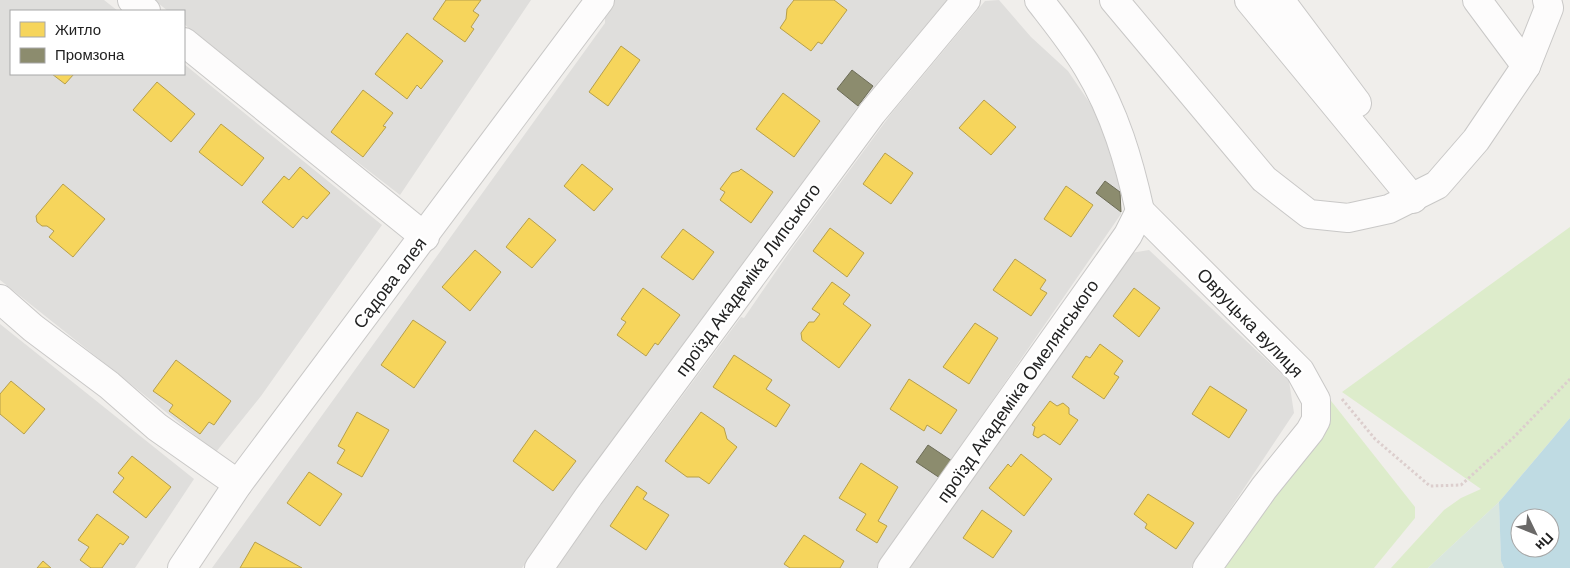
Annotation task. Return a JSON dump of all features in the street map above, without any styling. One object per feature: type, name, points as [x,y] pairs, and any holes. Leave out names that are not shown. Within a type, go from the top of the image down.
[{"type":"street","points":[[132,0],[145,10]]},
{"type":"street","name":"Садова алея","points":[[182,568],[238,484],[600,0]]},
{"type":"street","name":"проїзд Академіка Липського","points":[[539,568],[589,496],[872,113],[966,0]]},
{"type":"street","points":[[1040,0],[1088,67],[1104,97],[1119,131],[1140,211]]},
{"type":"street","points":[[1114,0],[1264,179],[1309,214],[1348,218],[1389,209],[1413,199],[1437,185],[1476,140],[1526,66],[1549,8],[1547,0]]},
{"type":"street","points":[[1249,0],[1413,199]]},
{"type":"street","points":[[1280,0],[1386,143],[1413,199]]},
{"type":"street","points":[[1476,0],[1496,13],[1526,66]]},
{"type":"street","points":[[185,43],[425,236]]},
{"type":"street","name":"проїзд Академіка Омелянського","points":[[892,568],[1128,235],[1140,211]]},
{"type":"street","name":"Овруцька вулиця","points":[[1140,211],[1300,371],[1316,400],[1318,410],[1310,431],[1264,488],[1207,568]]},
{"type":"street","points":[[0,299],[33,328],[109,384],[158,428],[238,484]]},
{"type":"path","points":[[1337,393],[1375,439],[1430,486],[1461,485],[1514,437],[1570,379]]},
{"type":"shaded area","points":[[0,0],[104,0],[117,10],[10,10],[10,75],[185,75],[185,65],[382,225],[261,396],[216,452],[0,280]]},
{"type":"shaded area","points":[[154,0],[531,0],[400,195],[246,76],[185,25],[185,10],[167,10]]},
{"type":"shaded area","points":[[614,0],[947,0],[858,106],[760,244],[659,377],[522,568],[212,568],[605,23],[605,12]]},
{"type":"shaded area","points":[[999,0],[1031,37],[1068,71],[1102,121],[1119,172],[1121,214],[877,568],[557,568],[587,524],[741,317],[744,318],[790,251],[891,114],[985,1]]},
{"type":"shaded area","points":[[1149,250],[1289,381],[1294,413],[1191,568],[906,568],[1131,253]]},
{"type":"shaded area","points":[[0,324],[194,479],[135,568],[0,568]]},
{"type":"shaded area","points":[[1499,502],[1501,561],[1504,568],[1428,568]]},
{"type":"green space","points":[[1570,227],[1570,418],[1499,502],[1428,568],[1391,568],[1444,510],[1461,498],[1481,489],[1342,392]]},
{"type":"green space","points":[[1324,392],[1415,507],[1415,518],[1374,568],[1215,568]]},
{"type":"water","points":[[1570,418],[1570,568],[1504,568],[1501,561],[1499,502]]},
{"type":"building: Житло","points":[[446,0],[481,0],[473,11],[479,15],[471,27],[474,29],[465,42],[433,19]]},
{"type":"building: Житло","points":[[794,0],[834,0],[847,10],[822,44],[818,42],[811,51],[780,28],[786,19],[787,9]]},
{"type":"building: Житло","points":[[407,33],[443,61],[421,89],[417,85],[407,99],[375,74]]},
{"type":"building: Житло","points":[[621,46],[640,60],[608,106],[589,92]]},
{"type":"building: Житло","points":[[53,75],[73,75],[65,84]]},
{"type":"building: Житло","points":[[157,82],[195,114],[171,142],[133,110]]},
{"type":"building: Житло","points":[[363,90],[393,113],[383,126],[386,127],[363,157],[331,132]]},
{"type":"building: Житло","points":[[783,93],[820,121],[794,157],[756,129]]},
{"type":"building: Житло","points":[[984,100],[1016,127],[991,155],[959,128]]},
{"type":"building: Житло","points":[[221,124],[264,158],[242,186],[199,152]]},
{"type":"building: Житло","points":[[885,153],[913,173],[891,204],[863,184]]},
{"type":"building: Житло","points":[[582,164],[613,189],[594,211],[564,186]]},
{"type":"building: Житло","points":[[300,167],[330,193],[307,219],[303,216],[293,228],[262,202],[284,176],[289,180]]},
{"type":"building: Житло","points":[[741,169],[773,192],[751,223],[720,200],[725,192],[720,189],[732,173]]},
{"type":"building: Житло","points":[[63,184],[105,219],[73,257],[49,237],[54,231],[37,222],[36,216]]},
{"type":"building: Житло","points":[[1066,186],[1093,205],[1071,237],[1044,219]]},
{"type":"building: Житло","points":[[529,218],[556,240],[532,268],[506,247]]},
{"type":"building: Житло","points":[[830,228],[864,253],[847,277],[813,251]]},
{"type":"building: Житло","points":[[683,229],[714,252],[693,280],[661,257]]},
{"type":"building: Житло","points":[[475,250],[501,272],[470,311],[442,287]]},
{"type":"building: Житло","points":[[1015,259],[1046,280],[1040,289],[1047,293],[1031,316],[993,290]]},
{"type":"building: Житло","points":[[832,282],[850,295],[843,304],[871,325],[839,368],[802,340],[801,333],[809,322],[814,322],[820,314],[812,309]]},
{"type":"building: Житло","points":[[643,288],[680,315],[658,345],[655,343],[646,356],[617,335],[626,322],[621,319]]},
{"type":"building: Житло","points":[[1134,288],[1160,308],[1139,337],[1113,316]]},
{"type":"building: Житло","points":[[413,320],[446,342],[414,388],[381,365]]},
{"type":"building: Житло","points":[[975,323],[998,338],[969,384],[943,367]]},
{"type":"building: Житло","points":[[1100,344],[1123,361],[1114,374],[1119,377],[1104,399],[1072,377],[1086,356],[1090,358]]},
{"type":"building: Житло","points":[[734,355],[772,380],[766,389],[790,405],[776,427],[713,387]]},
{"type":"building: Житло","points":[[176,360],[231,401],[214,425],[209,422],[200,434],[169,411],[173,405],[153,391]]},
{"type":"building: Житло","points":[[909,379],[957,410],[941,434],[927,425],[924,431],[890,409]]},
{"type":"building: Житло","points":[[11,381],[45,409],[24,434],[0,414],[0,394]]},
{"type":"building: Житло","points":[[1210,386],[1247,410],[1229,438],[1192,414]]},
{"type":"building: Житло","points":[[1050,401],[1057,406],[1063,403],[1069,408],[1069,414],[1078,420],[1060,445],[1044,434],[1038,438],[1033,435],[1035,427],[1032,425]]},
{"type":"building: Житло","points":[[357,412],[389,430],[362,477],[337,463],[345,450],[338,446]]},
{"type":"building: Житло","points":[[701,412],[724,428],[727,439],[737,447],[709,484],[699,477],[687,477],[665,461]]},
{"type":"building: Житло","points":[[535,430],[576,461],[553,491],[513,461]]},
{"type":"building: Житло","points":[[1021,454],[1052,479],[1024,516],[989,488],[1008,464],[1011,467]]},
{"type":"building: Житло","points":[[132,456],[171,487],[146,518],[113,492],[124,478],[118,473]]},
{"type":"building: Житло","points":[[861,463],[898,487],[878,521],[887,526],[877,543],[856,530],[866,514],[839,498]]},
{"type":"building: Житло","points":[[309,472],[342,494],[320,526],[287,503]]},
{"type":"building: Житло","points":[[637,486],[647,493],[643,499],[669,515],[646,550],[610,526]]},
{"type":"building: Житло","points":[[1148,494],[1194,523],[1176,549],[1145,528],[1147,524],[1134,514]]},
{"type":"building: Житло","points":[[982,510],[1012,531],[993,558],[963,538]]},
{"type":"building: Житло","points":[[97,514],[129,537],[123,545],[120,543],[102,568],[91,568],[80,560],[89,547],[78,540]]},
{"type":"building: Житло","points":[[804,535],[844,561],[840,568],[790,568],[784,564]]},
{"type":"building: Житло","points":[[255,542],[302,568],[240,568]]},
{"type":"building: Житло","points":[[43,561],[51,568],[37,568]]},
{"type":"building: Промзона","points":[[852,70],[873,86],[858,106],[837,89]]},
{"type":"building: Промзона","points":[[1105,181],[1120,192],[1121,212],[1096,193]]},
{"type":"building: Промзона","points":[[928,445],[952,461],[940,478],[916,462]]}]
